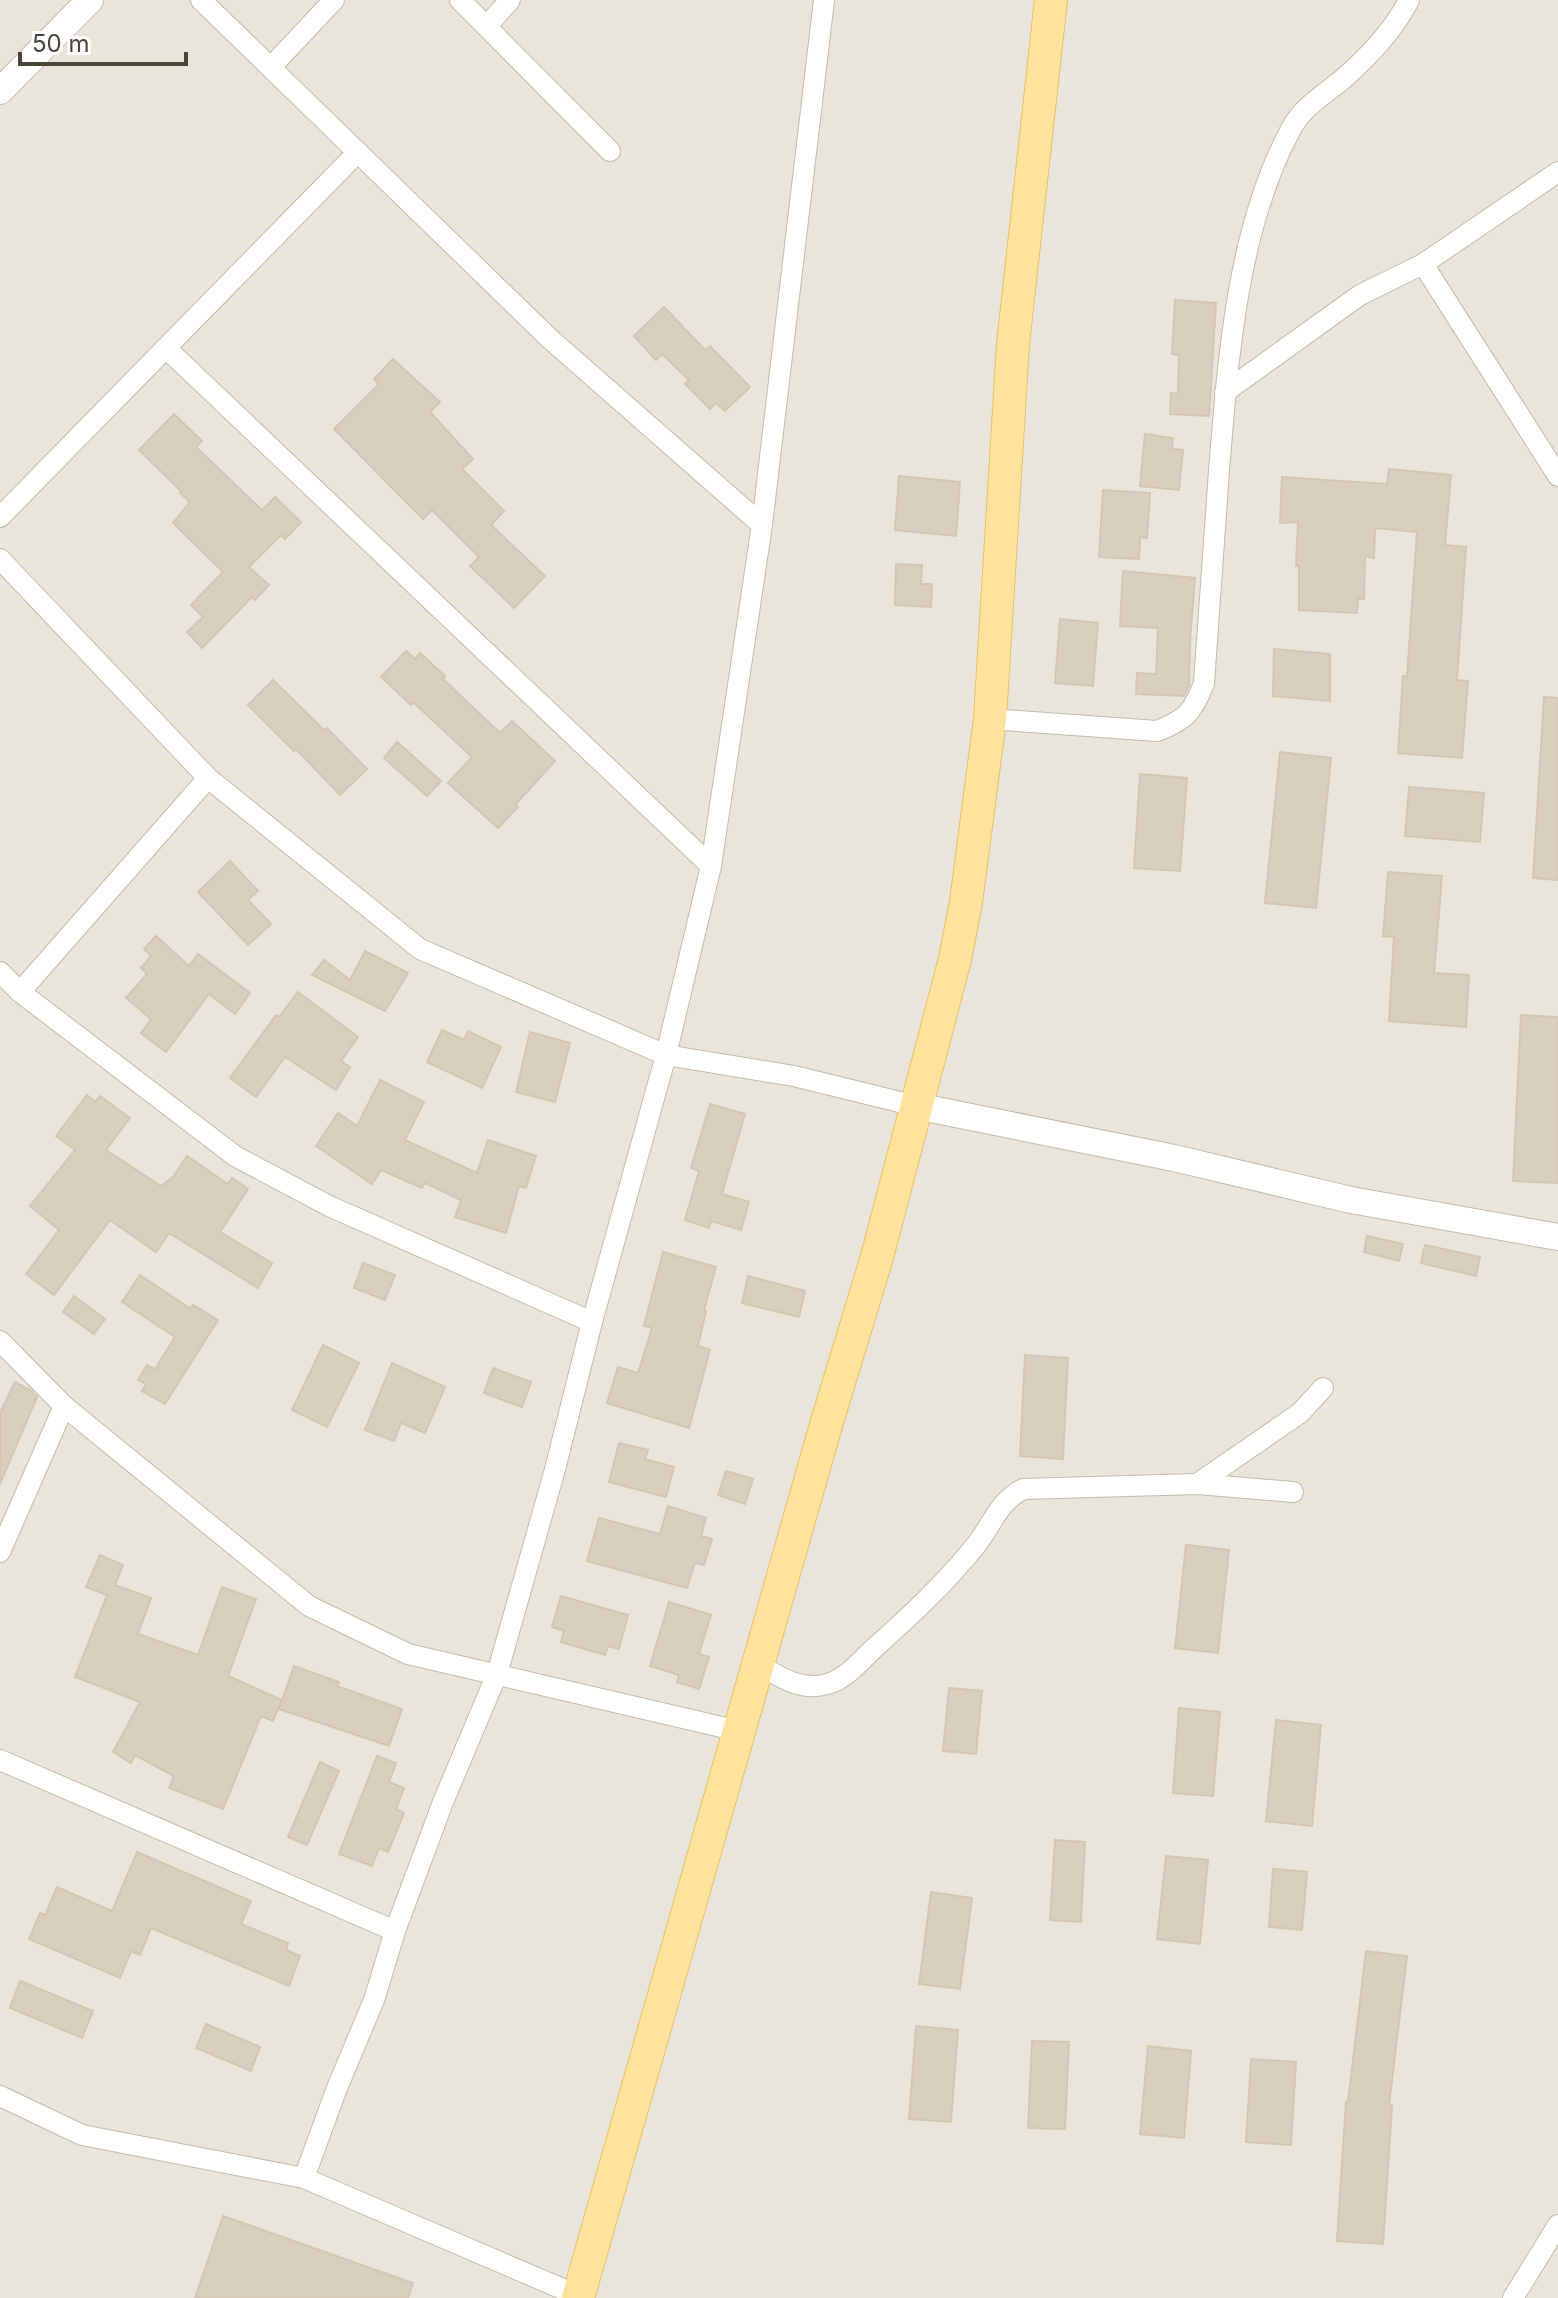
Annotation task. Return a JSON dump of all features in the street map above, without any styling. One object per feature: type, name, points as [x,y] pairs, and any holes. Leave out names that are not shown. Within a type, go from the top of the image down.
[{"type":"main road","points":[[579,2297],[877,1257],[955,959],[966,902],[990,719],[1013,344],[1051,0]]},
{"type":"street","points":[[0,91],[90,0]]},
{"type":"street","points":[[201,0],[549,338],[762,525]]},
{"type":"street","points":[[271,67],[334,0]]},
{"type":"street","points":[[460,0],[610,151]]},
{"type":"street","points":[[487,26],[510,0]]},
{"type":"street","points":[[304,2178],[374,2000],[395,1931],[443,1802],[497,1674],[666,1055],[711,866],[762,525],[824,0]]},
{"type":"street","points":[[990,719],[1157,731],[1179,723],[1195,707],[1204,683],[1225,392],[1245,256],[1266,183],[1292,126],[1311,102],[1341,80],[1373,50],[1409,0]]},
{"type":"street","points":[[0,517],[358,152]]},
{"type":"street","points":[[1225,392],[1360,295],[1423,264],[1555,179]]},
{"type":"street","points":[[1423,264],[1558,476]]},
{"type":"street","points":[[167,349],[711,866]]},
{"type":"street","points":[[0,559],[208,778],[420,949],[666,1055],[794,1076],[916,1106],[1174,1158],[1351,1200],[1558,1237]]},
{"type":"street","points":[[20,992],[208,778]]},
{"type":"street","points":[[0,972],[20,992],[235,1156],[329,1206],[592,1322]]},
{"type":"street","points":[[0,1341],[64,1406],[309,1606],[408,1654],[739,1731]]},
{"type":"street","points":[[1197,1484],[1300,1413],[1323,1388]]},
{"type":"street","points":[[0,1552],[64,1406]]},
{"type":"street","points":[[758,1664],[786,1681],[806,1685],[827,1685],[847,1673],[921,1607],[977,1544],[1009,1496],[1023,1489],[1197,1484],[1293,1492]]},
{"type":"street","points":[[0,1760],[395,1931]]},
{"type":"street","points":[[0,2096],[82,2135],[304,2178],[579,2297]]},
{"type":"street","points":[[1513,2298],[1558,2225]]},
{"type":"shaded area","points":[[0,0],[1558,0],[1558,2298],[0,2298]]},
{"type":"building","points":[[1175,300],[1216,303],[1209,416],[1170,414],[1171,393],[1178,394],[1179,355],[1172,354]]},
{"type":"building","points":[[664,307],[705,350],[710,346],[750,387],[725,411],[716,403],[710,409],[685,384],[689,380],[662,354],[656,360],[634,336]]},
{"type":"building","points":[[393,359],[440,402],[430,412],[473,459],[462,469],[504,511],[491,525],[545,576],[514,608],[470,566],[479,557],[432,510],[423,519],[334,429],[379,384],[374,379]]},
{"type":"building","points":[[174,414],[202,441],[196,447],[262,510],[275,497],[301,522],[285,539],[281,535],[249,567],[269,585],[255,600],[252,597],[202,648],[187,632],[203,617],[191,605],[223,572],[173,523],[190,502],[139,450]]},
{"type":"building","points":[[1145,434],[1173,438],[1172,449],[1183,450],[1179,490],[1140,486]]},
{"type":"building","points":[[1389,469],[1451,475],[1445,545],[1466,547],[1457,680],[1468,681],[1462,758],[1398,753],[1403,676],[1407,677],[1417,532],[1375,528],[1374,558],[1365,556],[1364,599],[1358,599],[1357,613],[1299,610],[1299,566],[1296,566],[1298,522],[1280,523],[1282,477],[1387,484]]},
{"type":"building","points":[[899,476],[960,482],[956,536],[895,530]]},
{"type":"building","points":[[1103,490],[1150,493],[1147,538],[1140,537],[1139,559],[1099,557]]},
{"type":"building","points":[[896,564],[922,565],[921,584],[932,584],[931,607],[895,605]]},
{"type":"building","points":[[1123,571],[1195,578],[1189,685],[1184,696],[1136,694],[1137,673],[1156,674],[1158,628],[1120,626]]},
{"type":"building","points":[[1060,619],[1098,623],[1093,686],[1055,683]]},
{"type":"building","points":[[1274,649],[1330,654],[1330,701],[1273,696]]},
{"type":"building","points":[[406,651],[415,659],[420,653],[500,733],[512,721],[555,761],[498,828],[448,783],[472,757],[381,677]]},
{"type":"building","points":[[273,680],[367,769],[340,795],[248,705]]},
{"type":"building","points":[[1544,697],[1558,698],[1558,880],[1533,878]]},
{"type":"building","points":[[397,742],[441,781],[427,796],[384,758]]},
{"type":"building","points":[[1280,752],[1331,758],[1316,908],[1265,903]]},
{"type":"building","points":[[1140,774],[1187,778],[1180,871],[1134,868]]},
{"type":"building","points":[[1409,787],[1484,793],[1480,842],[1405,836]]},
{"type":"building","points":[[230,861],[258,891],[248,900],[271,924],[248,945],[198,892]]},
{"type":"building","points":[[1388,872],[1442,876],[1434,973],[1469,975],[1466,1027],[1389,1021],[1394,937],[1383,936]]},
{"type":"building","points":[[156,936],[189,966],[198,954],[250,993],[235,1014],[209,994],[166,1052],[141,1033],[151,1019],[126,998],[147,974],[141,968],[151,956],[144,949]]},
{"type":"building","points":[[365,951],[408,973],[385,1011],[312,975],[324,960],[350,980]]},
{"type":"building","points":[[298,992],[358,1037],[341,1061],[350,1067],[336,1090],[285,1057],[256,1097],[230,1078],[276,1015],[279,1017]]},
{"type":"building","points":[[1521,1015],[1558,1017],[1558,1183],[1513,1181]]},
{"type":"building","points":[[442,1030],[464,1040],[468,1031],[501,1047],[482,1088],[427,1062]]},
{"type":"building","points":[[530,1032],[570,1043],[555,1102],[516,1092]]},
{"type":"building","points":[[380,1080],[424,1102],[405,1140],[477,1173],[488,1140],[536,1156],[526,1188],[519,1186],[506,1233],[455,1217],[461,1200],[425,1183],[422,1188],[381,1170],[372,1184],[316,1146],[338,1113],[357,1126]]},
{"type":"building","points":[[87,1095],[95,1102],[100,1096],[130,1118],[106,1150],[161,1186],[173,1177],[187,1156],[228,1184],[232,1178],[248,1189],[220,1232],[272,1263],[258,1288],[169,1233],[156,1252],[110,1220],[54,1295],[26,1274],[59,1230],[30,1206],[75,1150],[56,1136]]},
{"type":"building","points":[[710,1104],[745,1114],[722,1194],[749,1202],[741,1230],[711,1221],[709,1228],[685,1220],[699,1171],[691,1168]]},
{"type":"building","points":[[1367,1236],[1403,1244],[1399,1261],[1364,1252]]},
{"type":"building","points":[[1425,1245],[1480,1257],[1476,1276],[1421,1263]]},
{"type":"building","points":[[663,1252],[716,1267],[698,1346],[710,1350],[689,1428],[607,1403],[618,1367],[638,1373],[652,1328],[644,1326]]},
{"type":"building","points":[[363,1263],[395,1275],[385,1300],[354,1288]]},
{"type":"building","points":[[140,1275],[191,1309],[193,1305],[218,1320],[165,1404],[142,1391],[146,1384],[138,1380],[147,1365],[155,1369],[175,1337],[122,1302]]},
{"type":"building","points":[[748,1276],[805,1291],[799,1317],[742,1303]]},
{"type":"building","points":[[74,1296],[105,1319],[94,1334],[63,1312]]},
{"type":"building","points":[[323,1345],[359,1363],[327,1427],[292,1410]]},
{"type":"building","points":[[1025,1355],[1068,1358],[1063,1459],[1020,1456]]},
{"type":"building","points":[[392,1363],[445,1387],[425,1433],[401,1423],[394,1441],[365,1430]]},
{"type":"building","points":[[493,1368],[531,1382],[522,1407],[484,1393]]},
{"type":"building","points":[[15,1382],[37,1397],[0,1484],[0,1413]]},
{"type":"building","points":[[619,1443],[648,1450],[645,1459],[674,1467],[666,1497],[609,1482]]},
{"type":"building","points":[[726,1471],[753,1479],[745,1504],[718,1495]]},
{"type":"building","points":[[668,1506],[706,1518],[701,1536],[712,1539],[704,1565],[695,1563],[687,1588],[587,1561],[599,1518],[660,1534]]},
{"type":"building","points":[[1186,1545],[1229,1550],[1218,1653],[1175,1648]]},
{"type":"building","points":[[100,1555],[123,1565],[115,1585],[151,1598],[138,1634],[198,1655],[222,1587],[256,1599],[228,1676],[282,1700],[273,1721],[261,1716],[223,1809],[169,1788],[174,1776],[135,1755],[131,1763],[113,1752],[140,1702],[75,1677],[107,1595],[86,1587]]},
{"type":"building","points":[[561,1596],[628,1615],[619,1649],[608,1646],[605,1655],[561,1642],[564,1631],[552,1627]]},
{"type":"building","points":[[669,1602],[711,1615],[699,1654],[709,1657],[699,1689],[677,1682],[679,1675],[650,1666]]},
{"type":"building","points":[[294,1666],[339,1682],[337,1686],[402,1709],[389,1746],[279,1709]]},
{"type":"building","points":[[949,1688],[982,1691],[976,1754],[943,1751]]},
{"type":"building","points":[[1179,1708],[1220,1712],[1213,1796],[1173,1793]]},
{"type":"building","points":[[1276,1720],[1321,1725],[1312,1826],[1266,1821]]},
{"type":"building","points":[[377,1756],[396,1763],[389,1782],[404,1788],[396,1809],[404,1813],[388,1852],[379,1848],[372,1866],[339,1854]]},
{"type":"building","points":[[320,1762],[339,1771],[307,1845],[288,1837]]},
{"type":"building","points":[[1055,1840],[1085,1842],[1081,1922],[1050,1920]]},
{"type":"building","points":[[137,1852],[251,1901],[241,1924],[288,1943],[286,1950],[300,1956],[289,1986],[151,1928],[140,1955],[131,1951],[120,1978],[29,1939],[40,1913],[45,1915],[57,1887],[112,1911]]},
{"type":"building","points":[[1166,1856],[1208,1860],[1200,1944],[1157,1939]]},
{"type":"building","points":[[1273,1869],[1307,1872],[1302,1930],[1269,1927]]},
{"type":"building","points":[[931,1892],[972,1898],[960,1989],[919,1984]]},
{"type":"building","points":[[1366,1951],[1407,1956],[1389,2105],[1392,2105],[1383,2244],[1337,2241],[1346,2102]]},
{"type":"building","points":[[20,1981],[93,2011],[82,2038],[10,2008]]},
{"type":"building","points":[[206,2024],[260,2047],[251,2071],[196,2048]]},
{"type":"building","points":[[916,2026],[958,2030],[951,2122],[909,2119]]},
{"type":"building","points":[[1032,2041],[1069,2042],[1065,2129],[1028,2128]]},
{"type":"building","points":[[1148,2046],[1191,2051],[1184,2138],[1140,2134]]},
{"type":"building","points":[[1251,2059],[1296,2062],[1291,2145],[1246,2142]]},
{"type":"building","points":[[223,2216],[413,2283],[408,2298],[195,2298]]}]
